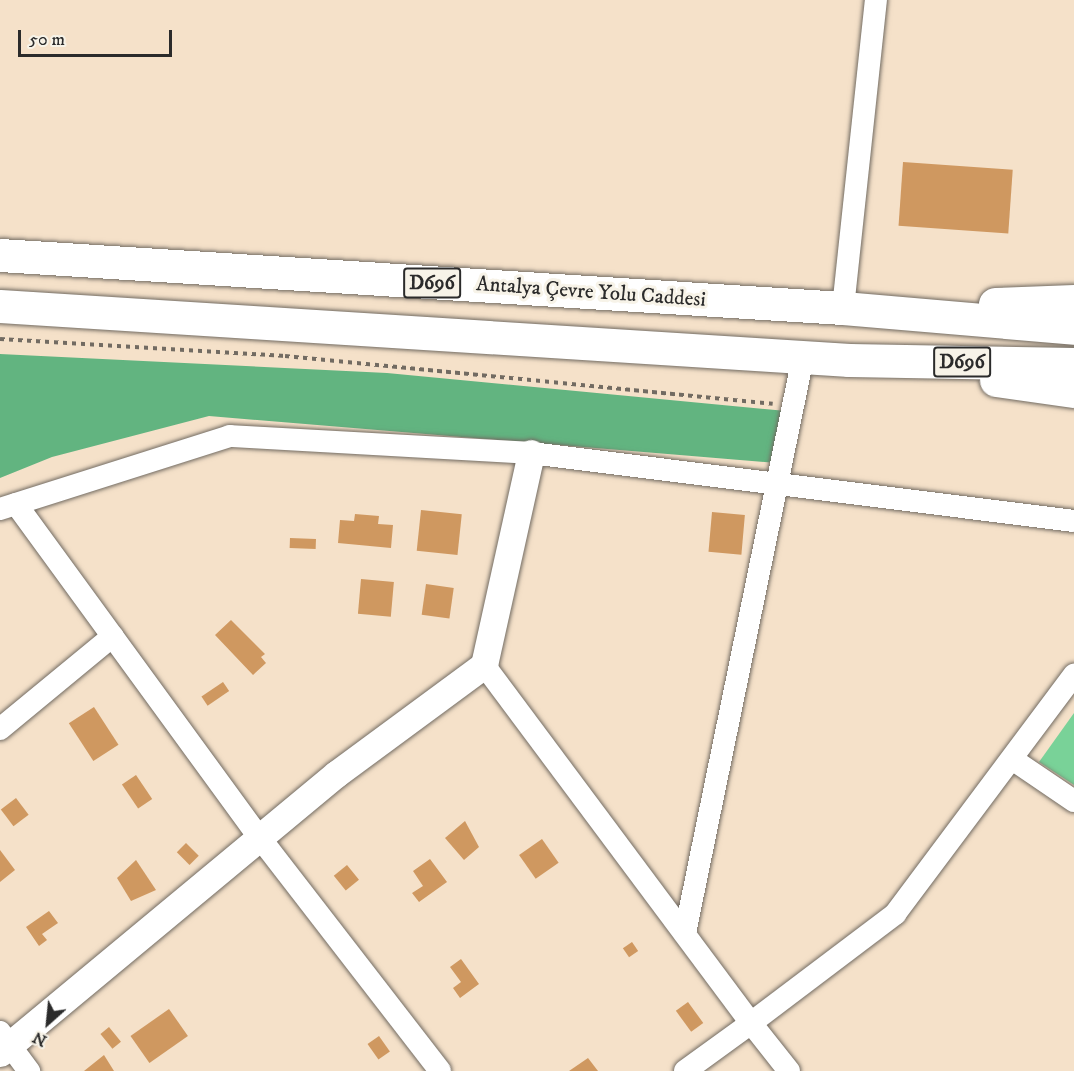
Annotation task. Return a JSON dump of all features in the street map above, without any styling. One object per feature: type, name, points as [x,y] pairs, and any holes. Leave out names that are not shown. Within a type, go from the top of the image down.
[{"type":"highway","name":"Antalya Çevre Yolu Caddesi","points":[[0,255],[853,309],[1074,328]]},
{"type":"highway","points":[[853,309],[1074,301]]},
{"type":"highway","name":"D696","points":[[0,306],[849,360],[1074,364]]},
{"type":"highway","points":[[849,360],[1074,391]]},
{"type":"street","points":[[853,309],[876,0]]},
{"type":"street","points":[[685,933],[803,357]]},
{"type":"street","points":[[431,1068],[113,636],[8,507],[230,436],[531,453],[1074,521]]},
{"type":"street","points":[[29,1071],[4,1043],[260,838],[484,665],[531,453]]},
{"type":"street","points":[[0,729],[113,636]]},
{"type":"street","points":[[484,665],[789,1071]]},
{"type":"street","points":[[685,1071],[895,914],[1074,675]]},
{"type":"street","points":[[1012,759],[1074,801]]},
{"type":"path","points":[[0,339],[285,356],[793,406]]},
{"type":"green space","points":[[0,354],[387,373],[786,411],[776,463],[209,416],[52,457],[0,478]]},
{"type":"green space","points":[[1074,713],[1074,785],[1039,762]]},
{"type":"building","points":[[903,162],[1013,170],[1008,234],[899,226]]},
{"type":"building","points":[[421,510],[462,514],[457,555],[417,551]]},
{"type":"building","points":[[712,512],[745,515],[741,555],[709,552]]},
{"type":"building","points":[[355,514],[379,516],[378,524],[393,525],[391,548],[338,543],[340,520],[354,521]]},
{"type":"building","points":[[290,538],[316,539],[316,549],[290,548]]},
{"type":"building","points":[[361,579],[394,582],[391,617],[358,614]]},
{"type":"building","points":[[426,584],[454,588],[449,619],[422,615]]},
{"type":"building","points":[[231,620],[265,654],[261,657],[266,663],[253,675],[215,635]]},
{"type":"building","points":[[223,682],[229,691],[208,706],[201,697]]},
{"type":"building","points":[[94,707],[119,745],[93,761],[69,723]]},
{"type":"building","points":[[136,775],[152,799],[138,809],[122,785]]},
{"type":"building","points":[[16,798],[29,815],[13,826],[1,809]]},
{"type":"building","points":[[465,821],[479,847],[464,860],[445,838]]},
{"type":"building","points":[[542,839],[559,863],[536,879],[519,855]]},
{"type":"building","points":[[186,843],[199,856],[190,865],[177,852]]},
{"type":"building","points":[[0,850],[15,870],[0,882]]},
{"type":"building","points":[[430,859],[447,882],[419,902],[412,893],[423,886],[413,871]]},
{"type":"building","points":[[136,860],[156,890],[131,901],[117,878]]},
{"type":"building","points":[[347,865],[359,880],[346,890],[334,876]]},
{"type":"building","points":[[49,911],[58,923],[42,934],[47,940],[39,946],[26,927]]},
{"type":"building","points":[[632,942],[638,951],[629,957],[623,948]]},
{"type":"building","points":[[461,959],[479,984],[460,998],[453,988],[461,982],[450,967]]},
{"type":"building","points":[[688,1002],[703,1023],[691,1032],[676,1011]]},
{"type":"building","points":[[169,1009],[188,1036],[149,1063],[130,1036]]},
{"type":"building","points":[[109,1027],[121,1042],[112,1049],[100,1034]]},
{"type":"building","points":[[379,1036],[390,1052],[378,1060],[368,1044]]},
{"type":"building","points":[[104,1055],[114,1071],[84,1071]]},
{"type":"building","points":[[588,1058],[598,1071],[569,1071]]}]
